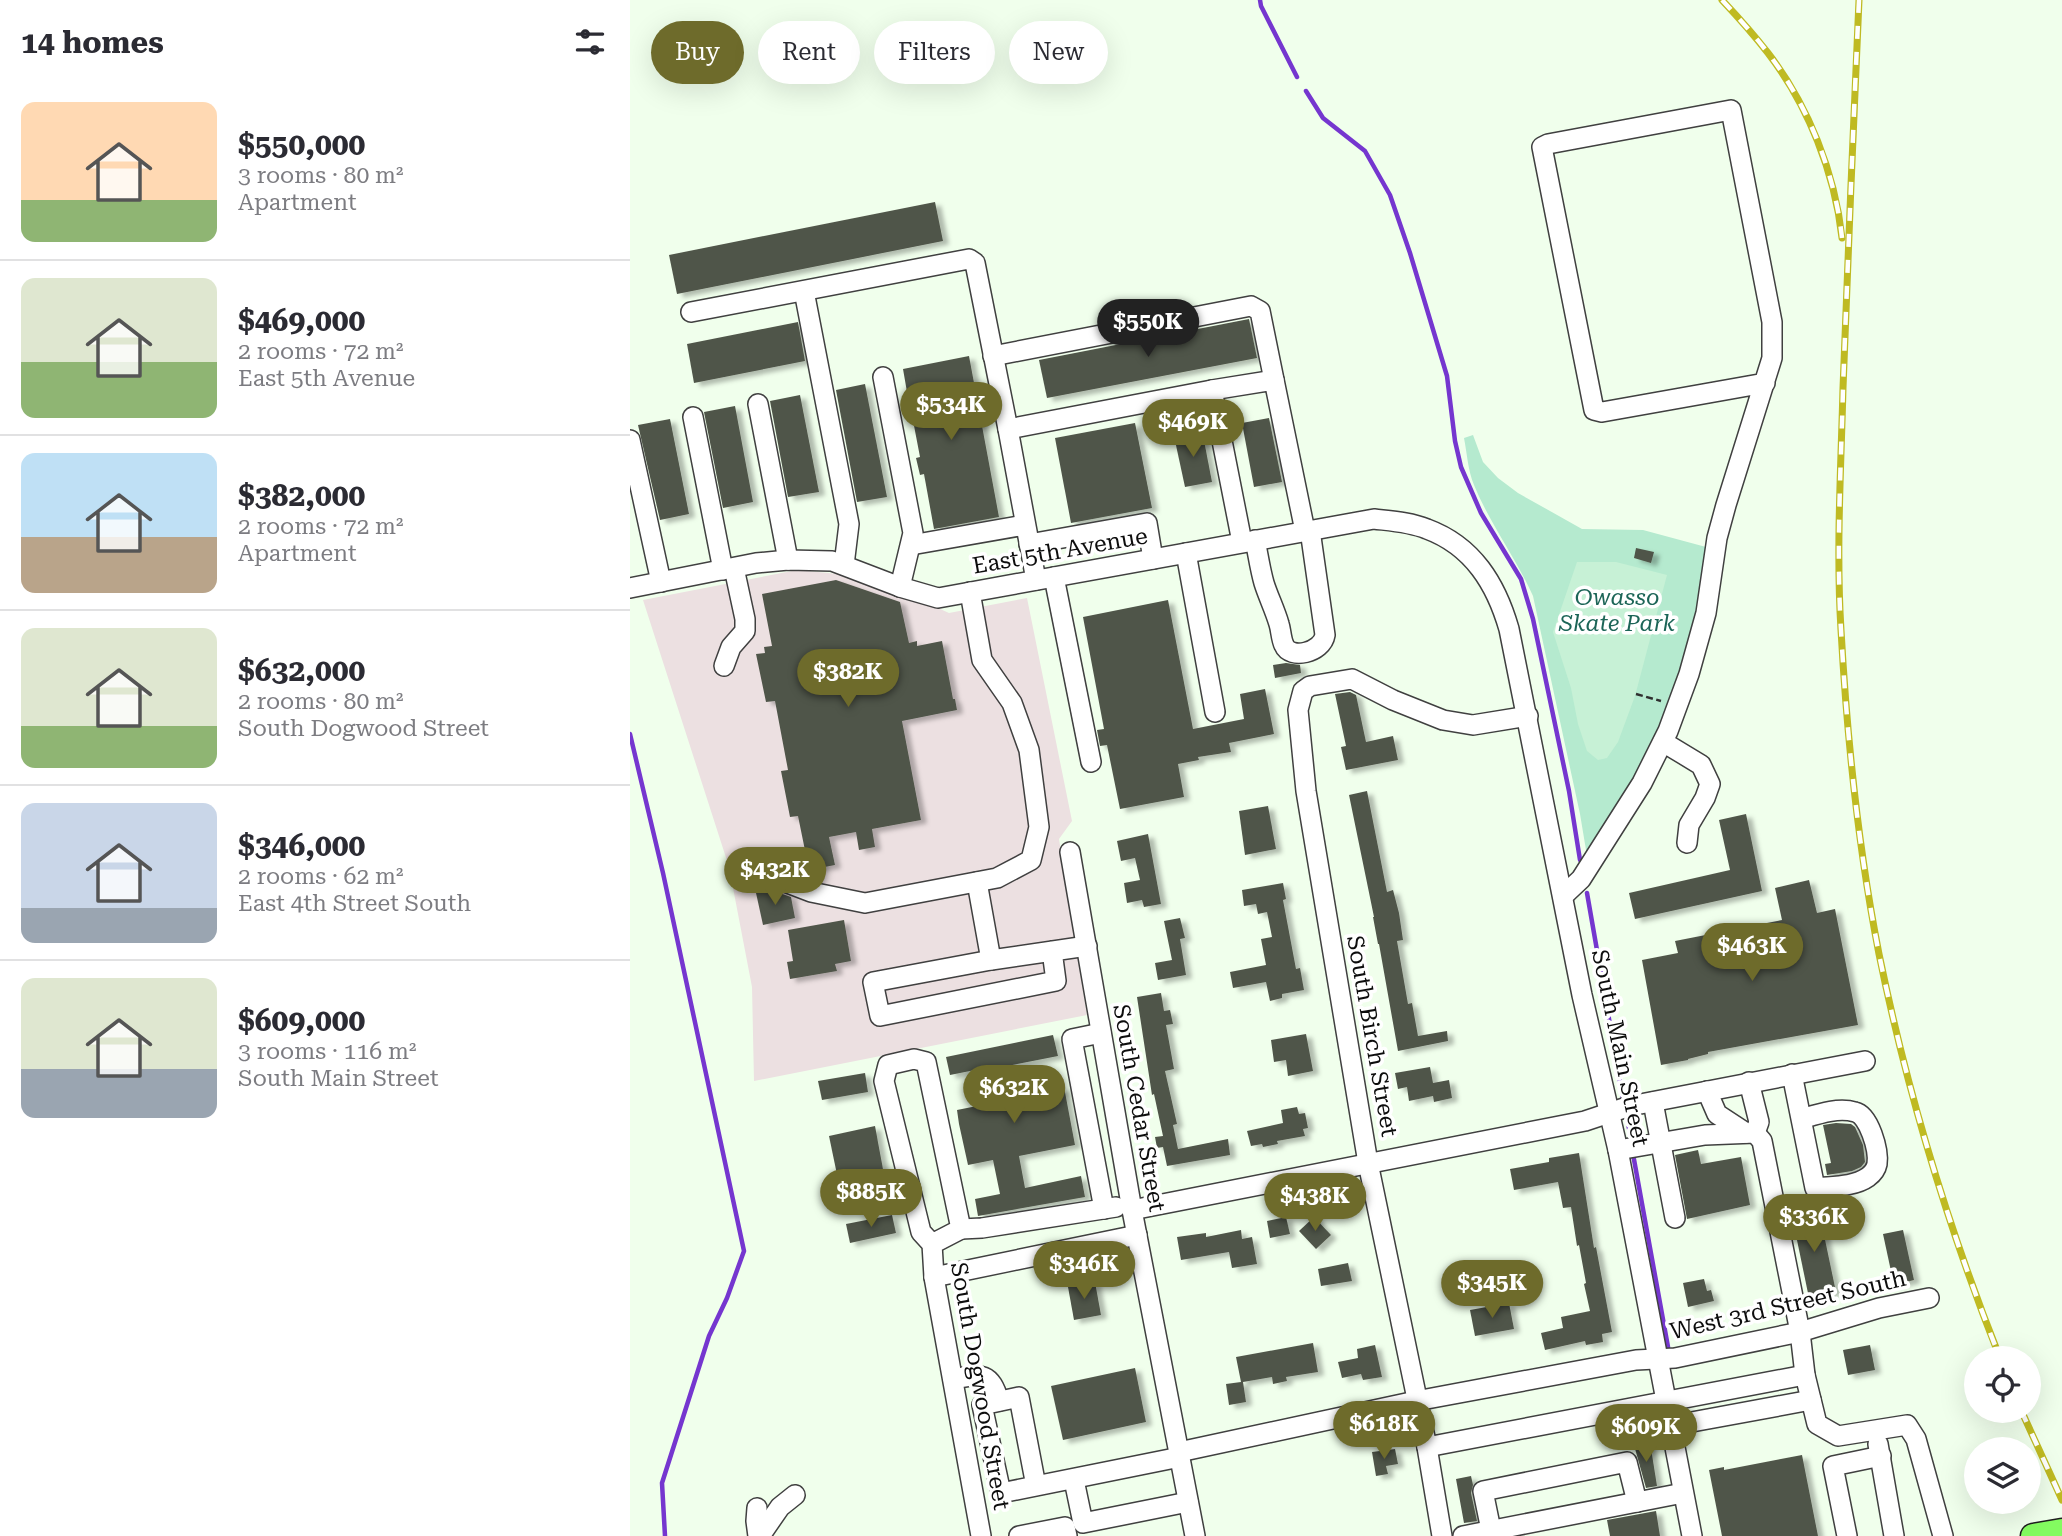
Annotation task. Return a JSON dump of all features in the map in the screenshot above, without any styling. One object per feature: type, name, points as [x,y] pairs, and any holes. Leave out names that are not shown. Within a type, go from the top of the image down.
[{"type":"main road","points":[[2033,1536],[2062,1531]]},
{"type":"street","points":[[1563,897],[1581,879],[1642,783],[1663,742],[1689,674],[1706,613],[1717,538],[1726,505],[1765,383],[1772,358],[1772,322],[1731,110],[1542,147],[1594,410],[1602,412],[1765,383]]},
{"type":"street","points":[[691,312],[969,259],[975,263],[1027,535],[1045,578],[1091,762]]},
{"type":"street","points":[[804,291],[849,524],[844,565]]},
{"type":"street","points":[[993,356],[1251,306],[1260,311],[1308,530],[1325,635],[1321,646],[1315,650],[1294,653],[1284,646],[1279,622],[1248,541],[1212,390]]},
{"type":"street","points":[[883,377],[913,533],[900,587]]},
{"type":"street","points":[[1007,429],[1274,380]]},
{"type":"street","points":[[758,404],[788,560]]},
{"type":"street","points":[[693,417],[729,569],[745,619],[745,631],[731,647],[723,666]]},
{"type":"street","points":[[630,440],[644,585]]},
{"type":"street","name":"East 5th Avenue","points":[[644,585],[788,560],[832,561],[900,587],[938,598],[1374,519],[1426,528],[1447,538],[1464,549],[1486,576]]},
{"type":"street","points":[[911,545],[1147,523],[1153,559]]},
{"type":"street","points":[[1186,553],[1215,712]]},
{"type":"street","name":"South Main Street","points":[[1486,576],[1496,590],[1504,611],[1528,716],[1582,995],[1618,1150],[1692,1536]]},
{"type":"street","points":[[768,872],[777,879],[811,892],[865,903],[997,878],[1031,860],[1039,827],[1029,750],[1012,703],[982,660],[970,592]]},
{"type":"street","name":"South Birch Street","points":[[1442,1536],[1427,1447],[1368,1163],[1306,791],[1298,710],[1303,691],[1310,686],[1352,679],[1393,700],[1443,720],[1473,724],[1528,716]]},
{"type":"street","points":[[1663,742],[1701,765],[1710,783],[1705,798],[1689,825],[1687,843]]},
{"type":"street","name":"South Cedar Street","points":[[1070,852],[1131,1208],[1195,1536]]},
{"type":"street","points":[[977,882],[990,960]]},
{"type":"street","points":[[1052,951],[1056,981],[880,1016],[873,982],[990,960],[1052,951],[1087,946]]},
{"type":"street","points":[[1101,1033],[1072,1039],[1104,1209]]},
{"type":"street","name":"South Dogwood Street","points":[[932,1244],[961,1229],[926,1062],[914,1059],[888,1065],[884,1081],[922,1232],[932,1244],[934,1277],[981,1536]]},
{"type":"street","points":[[961,1229],[1104,1209],[1131,1208],[1586,1121],[1653,1102],[1865,1061]]},
{"type":"street","points":[[1792,1074],[1801,1119],[1815,1188],[1851,1184],[1871,1175],[1877,1165],[1876,1149],[1866,1119],[1858,1112],[1836,1111],[1801,1119]]},
{"type":"street","points":[[1749,1082],[1759,1122],[1751,1133]]},
{"type":"street","points":[[1707,1091],[1717,1114],[1762,1140],[1800,1332],[1805,1375],[1817,1424],[1838,1436],[1907,1425],[1916,1439],[1943,1536]]},
{"type":"street","points":[[1653,1102],[1675,1218]]},
{"type":"street","points":[[1618,1150],[1704,1135],[1751,1133]]},
{"type":"street","points":[[934,1277],[1137,1235]]},
{"type":"street","name":"West 3rd Street South","points":[[999,1482],[1001,1493],[1074,1480],[1416,1401],[1636,1360],[1675,1358],[1800,1332],[1879,1308],[1929,1298]]},
{"type":"street","points":[[953,1379],[976,1375],[988,1379],[994,1385],[999,1401]]},
{"type":"street","points":[[1427,1447],[1805,1375]]},
{"type":"street","points":[[972,1487],[999,1482],[982,1405],[1018,1397],[1036,1486]]},
{"type":"street","points":[[1671,1426],[1811,1400]]},
{"type":"street","points":[[1876,1431],[1894,1536]]},
{"type":"street","points":[[1847,1536],[1833,1466],[1881,1457]]},
{"type":"street","points":[[1491,1531],[1483,1491],[1627,1462],[1637,1502]]},
{"type":"street","points":[[1074,1480],[1083,1523],[1188,1502]]},
{"type":"street","points":[[1463,1536],[1683,1493]]},
{"type":"street","points":[[759,1536],[779,1507],[795,1495]]},
{"type":"street","points":[[757,1508],[759,1536]]},
{"type":"street","points":[[1019,1536],[1066,1531]]},
{"type":"path","points":[[1636,694],[1661,701]]},
{"type":"shaded area","points":[[797,570],[839,574],[918,599],[949,613],[1027,598],[1072,821],[1059,839],[1087,1015],[754,1081],[752,987],[729,867],[643,600]]},
{"type":"green space","name":"Owasso Skate Park","points":[[1473,435],[1483,462],[1498,478],[1518,493],[1582,529],[1643,530],[1706,547],[1706,571],[1685,666],[1662,727],[1587,856],[1533,596],[1472,480],[1464,438]]},
{"type":"green space","name":"Owasso Skate Park","points":[[1577,562],[1616,562],[1667,575],[1635,696],[1618,742],[1607,758],[1598,760],[1587,751],[1553,632]]},
{"type":"building","points":[[935,202],[943,241],[677,294],[669,255]]},
{"type":"building","points":[[1249,319],[1257,358],[1047,398],[1039,360]]},
{"type":"building","points":[[798,322],[805,361],[694,383],[687,344]]},
{"type":"building","points":[[969,356],[999,517],[934,529],[924,474],[920,475],[916,458],[920,457],[911,410],[907,411],[903,369]]},
{"type":"building","points":[[865,384],[887,497],[857,502],[836,390]]},
{"type":"building","points":[[800,395],[819,492],[788,497],[770,401]]},
{"type":"building","points":[[735,406],[753,502],[723,508],[704,412]]},
{"type":"building","points":[[1269,418],[1282,482],[1254,487],[1242,423]]},
{"type":"building","points":[[670,419],[689,514],[660,520],[638,425]]},
{"type":"building","points":[[1135,423],[1152,508],[1071,523],[1055,438]]},
{"type":"building","points":[[1202,430],[1212,482],[1185,487],[1174,436]]},
{"type":"building","points":[[1636,548],[1654,552],[1651,563],[1634,558]]},
{"type":"building","points":[[836,580],[900,602],[909,643],[917,641],[917,646],[942,641],[957,710],[902,721],[921,820],[872,829],[875,847],[859,850],[856,832],[829,837],[835,865],[809,870],[798,816],[790,817],[781,771],[788,770],[775,701],[766,702],[756,654],[765,653],[764,647],[772,646],[762,594]]},
{"type":"building","points":[[1168,600],[1193,729],[1244,719],[1240,694],[1265,689],[1274,734],[1229,743],[1231,752],[1198,757],[1199,760],[1178,764],[1184,797],[1120,809],[1107,745],[1100,746],[1097,730],[1104,729],[1083,617]]},
{"type":"building","points":[[1273,665],[1300,665],[1301,673],[1275,678]]},
{"type":"building","points":[[1350,692],[1356,695],[1366,742],[1393,736],[1398,760],[1346,770],[1341,747],[1346,746],[1335,694]]},
{"type":"building","points":[[1367,791],[1387,892],[1393,890],[1399,913],[1403,940],[1397,941],[1408,1004],[1412,1003],[1418,1036],[1447,1031],[1448,1041],[1398,1051],[1349,795]]},
{"type":"building","points":[[1268,806],[1276,849],[1245,855],[1239,811]]},
{"type":"building","points":[[1746,814],[1762,891],[1635,919],[1629,893],[1730,870],[1719,820]]},
{"type":"building","points":[[1148,834],[1161,904],[1144,907],[1142,900],[1127,903],[1124,883],[1140,880],[1135,858],[1121,861],[1117,841]]},
{"type":"building","points":[[1809,880],[1817,913],[1835,909],[1858,1025],[1708,1052],[1688,1060],[1661,1065],[1642,960],[1678,953],[1675,941],[1782,920],[1775,888]]},
{"type":"building","points":[[1283,883],[1286,899],[1283,900],[1296,969],[1300,968],[1304,990],[1282,994],[1282,998],[1270,1001],[1266,982],[1233,988],[1230,972],[1266,965],[1261,939],[1272,937],[1267,912],[1258,914],[1256,904],[1244,906],[1242,890]]},
{"type":"building","points":[[771,890],[791,897],[795,918],[763,925],[756,893]]},
{"type":"building","points":[[1180,918],[1185,938],[1180,939],[1186,975],[1158,980],[1155,963],[1172,960],[1164,921]]},
{"type":"building","points":[[844,920],[851,961],[835,964],[837,971],[790,979],[787,962],[793,961],[788,930]]},
{"type":"building","points":[[1161,993],[1164,1011],[1170,1010],[1173,1024],[1166,1025],[1174,1069],[1165,1071],[1177,1124],[1173,1125],[1178,1149],[1228,1139],[1230,1155],[1167,1166],[1163,1147],[1157,1148],[1155,1137],[1163,1136],[1154,1094],[1152,1095],[1137,997]]},
{"type":"building","points":[[1306,1034],[1313,1071],[1288,1076],[1286,1060],[1274,1062],[1271,1040]]},
{"type":"building","points":[[1053,1035],[1058,1056],[1007,1066],[1013,1097],[1064,1087],[1075,1145],[1019,1156],[1025,1188],[1081,1176],[1085,1197],[978,1216],[975,1199],[1000,1194],[993,1160],[968,1165],[959,1124],[957,1110],[982,1105],[975,1070],[950,1075],[946,1057]]},
{"type":"building","points":[[1430,1067],[1433,1083],[1449,1080],[1452,1098],[1434,1102],[1433,1096],[1409,1101],[1407,1087],[1398,1089],[1395,1073]]},
{"type":"building","points":[[865,1073],[868,1092],[822,1100],[818,1081]]},
{"type":"building","points":[[1297,1107],[1299,1114],[1305,1113],[1308,1128],[1303,1129],[1305,1136],[1277,1141],[1278,1144],[1263,1147],[1262,1144],[1251,1146],[1247,1131],[1283,1123],[1281,1110]]},
{"type":"building","points":[[1851,1124],[1855,1127],[1863,1145],[1865,1162],[1852,1171],[1827,1175],[1825,1164],[1831,1163],[1823,1125]]},
{"type":"building","points":[[875,1126],[885,1180],[840,1189],[829,1136]]},
{"type":"building","points":[[1698,1150],[1701,1164],[1741,1157],[1750,1205],[1687,1219],[1675,1155]]},
{"type":"building","points":[[1579,1153],[1594,1248],[1596,1247],[1612,1332],[1602,1334],[1603,1342],[1586,1345],[1585,1341],[1545,1350],[1541,1333],[1563,1328],[1561,1317],[1590,1311],[1579,1245],[1577,1246],[1571,1207],[1563,1208],[1558,1182],[1514,1190],[1510,1169]]},
{"type":"building","points":[[1819,1211],[1836,1292],[1809,1298],[1792,1216]]},
{"type":"building","points":[[892,1215],[896,1233],[850,1243],[846,1224]]},
{"type":"building","points":[[1286,1217],[1290,1234],[1270,1238],[1267,1221]]},
{"type":"building","points":[[1314,1217],[1331,1235],[1316,1249],[1299,1231]]},
{"type":"building","points":[[1241,1230],[1242,1239],[1252,1237],[1257,1264],[1232,1268],[1229,1252],[1181,1260],[1177,1237],[1206,1233],[1206,1237]]},
{"type":"building","points":[[1903,1230],[1914,1280],[1894,1285],[1883,1234]]},
{"type":"building","points":[[1348,1263],[1352,1281],[1321,1286],[1318,1269]]},
{"type":"building","points":[[1704,1279],[1707,1291],[1711,1290],[1714,1301],[1688,1307],[1683,1283]]},
{"type":"building","points":[[1095,1282],[1101,1315],[1074,1320],[1068,1287]]},
{"type":"building","points":[[1509,1303],[1514,1329],[1475,1336],[1470,1310]]},
{"type":"building","points":[[1313,1343],[1318,1372],[1286,1377],[1287,1381],[1273,1384],[1272,1377],[1243,1382],[1246,1402],[1229,1405],[1226,1384],[1241,1382],[1236,1357]]},
{"type":"building","points":[[1375,1345],[1382,1377],[1363,1380],[1361,1374],[1342,1378],[1338,1362],[1358,1358],[1357,1349]]},
{"type":"building","points":[[1870,1345],[1875,1370],[1848,1375],[1843,1350]]},
{"type":"building","points":[[1135,1368],[1146,1422],[1063,1440],[1051,1386]]},
{"type":"building","points":[[1650,1442],[1657,1486],[1646,1488],[1634,1445]]},
{"type":"building","points":[[1395,1449],[1398,1464],[1386,1466],[1388,1474],[1376,1476],[1372,1452]]},
{"type":"building","points":[[1802,1455],[1818,1536],[1722,1536],[1709,1470],[1724,1467],[1724,1470]]},
{"type":"building","points":[[1471,1476],[1471,1493],[1477,1521],[1464,1523],[1456,1479]]},
{"type":"building","points":[[1656,1511],[1660,1536],[1610,1536],[1607,1520]]},
{"type":"waterway","points":[[1260,0],[1297,77]]},
{"type":"waterway","points":[[1306,91],[1323,118],[1365,151],[1390,195],[1447,376],[1461,467],[1481,513],[1521,579],[1533,619],[1569,791],[1580,860]]},
{"type":"waterway","points":[[630,734],[663,873],[744,1251],[727,1298],[709,1336],[662,1483],[665,1536]]},
{"type":"waterway","points":[[1587,893],[1623,1099]]},
{"type":"waterway","points":[[1626,1115],[1631,1137]]},
{"type":"waterway","points":[[1633,1154],[1668,1347]]},
{"type":"railway","points":[[1722,0],[1768,53],[1807,117],[1833,189],[1842,238]]},
{"type":"railway","points":[[1859,0],[1839,539],[1841,630],[1850,752],[1872,914],[1902,1056],[1946,1209],[1995,1346]]},
{"type":"railway","points":[[2027,1423],[2062,1500]]}]
